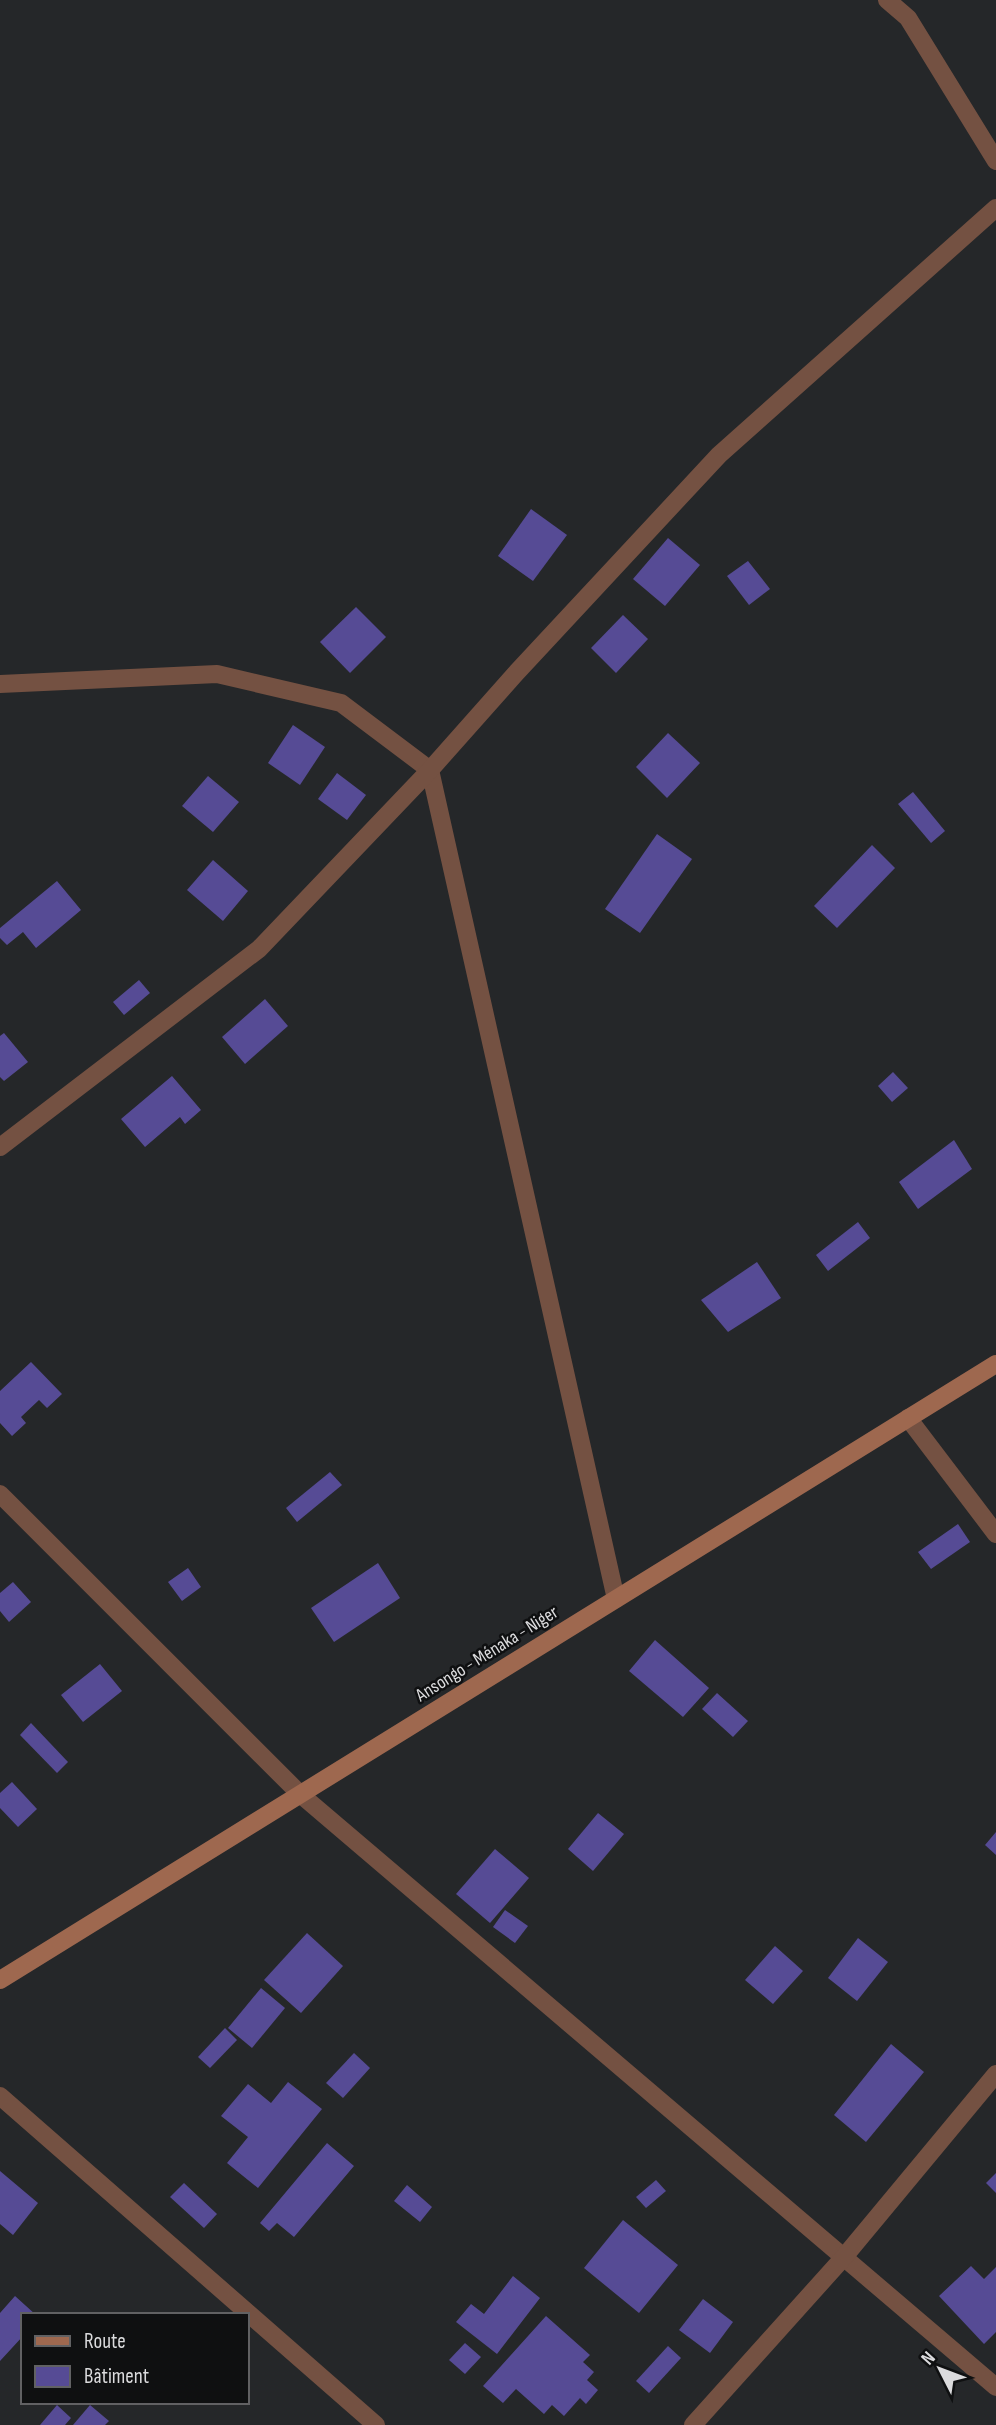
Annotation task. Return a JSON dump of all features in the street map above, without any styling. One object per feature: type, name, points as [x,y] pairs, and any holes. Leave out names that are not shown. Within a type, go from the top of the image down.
[{"type":"main road","name":"Ansongo - Ménaka - Niger","points":[[0,1980],[996,1364]]},
{"type":"street","points":[[887,0],[908,18],[996,161]]},
{"type":"street","points":[[0,1147],[259,949],[430,770],[517,672],[719,455],[996,208]]},
{"type":"street","points":[[0,684],[217,674],[341,703],[430,770],[616,1599]]},
{"type":"street","points":[[908,1418],[996,1534]]},
{"type":"street","points":[[0,1494],[300,1794],[996,2387]]},
{"type":"street","points":[[693,2425],[844,2257],[996,2074]]},
{"type":"street","points":[[0,2096],[376,2425]]},
{"type":"building","points":[[531,509],[567,535],[533,581],[498,556]]},
{"type":"building","points":[[668,538],[700,565],[665,606],[633,579]]},
{"type":"building","points":[[748,561],[770,589],[749,605],[727,576]]},
{"type":"building","points":[[356,607],[386,637],[350,673],[320,642]]},
{"type":"building","points":[[623,615],[648,639],[616,673],[591,648]]},
{"type":"building","points":[[293,725],[325,747],[300,785],[268,763]]},
{"type":"building","points":[[668,733],[700,763],[667,798],[636,767]]},
{"type":"building","points":[[337,773],[366,795],[347,820],[318,799]]},
{"type":"building","points":[[208,776],[239,802],[213,832],[182,806]]},
{"type":"building","points":[[913,792],[945,831],[931,843],[898,804]]},
{"type":"building","points":[[657,834],[692,859],[640,933],[605,909]]},
{"type":"building","points":[[872,845],[895,868],[837,928],[814,906]]},
{"type":"building","points":[[213,860],[248,891],[223,921],[187,890]]},
{"type":"building","points":[[57,881],[81,910],[36,948],[23,932],[7,945],[0,938],[0,928]]},
{"type":"building","points":[[139,980],[150,993],[124,1015],[113,1002]]},
{"type":"building","points":[[265,999],[288,1026],[245,1064],[222,1037]]},
{"type":"building","points":[[4,1033],[28,1062],[4,1081],[0,1077],[0,1036]]},
{"type":"building","points":[[893,1072],[908,1088],[892,1102],[878,1086]]},
{"type":"building","points":[[172,1076],[201,1110],[185,1124],[180,1117],[145,1147],[121,1119]]},
{"type":"building","points":[[954,1140],[972,1169],[918,1209],[899,1182]]},
{"type":"building","points":[[858,1222],[870,1238],[828,1271],[816,1255]]},
{"type":"building","points":[[757,1262],[781,1298],[728,1332],[701,1300]]},
{"type":"building","points":[[31,1362],[62,1394],[47,1408],[39,1400],[21,1417],[26,1423],[12,1436],[0,1423],[0,1391]]},
{"type":"building","points":[[330,1472],[342,1485],[297,1522],[286,1508]]},
{"type":"building","points":[[958,1524],[970,1542],[931,1569],[918,1552]]},
{"type":"building","points":[[378,1563],[400,1598],[334,1642],[311,1608]]},
{"type":"building","points":[[188,1568],[201,1587],[182,1601],[168,1582]]},
{"type":"building","points":[[13,1582],[31,1602],[9,1622],[0,1611],[0,1593]]},
{"type":"building","points":[[655,1640],[709,1688],[683,1717],[629,1671]]},
{"type":"building","points":[[100,1664],[122,1691],[83,1722],[61,1695]]},
{"type":"building","points":[[717,1693],[748,1721],[733,1737],[702,1709]]},
{"type":"building","points":[[31,1723],[68,1762],[57,1773],[20,1735]]},
{"type":"building","points":[[12,1782],[37,1809],[18,1827],[0,1808],[0,1793]]},
{"type":"building","points":[[598,1813],[624,1834],[593,1871],[568,1849]]},
{"type":"building","points":[[996,1832],[996,1855],[985,1845]]},
{"type":"building","points":[[495,1849],[529,1878],[490,1923],[456,1894]]},
{"type":"building","points":[[505,1910],[528,1926],[515,1943],[493,1927]]},
{"type":"building","points":[[307,1933],[343,1966],[301,2013],[264,1980]]},
{"type":"building","points":[[858,1938],[888,1962],[857,2001],[828,1978]]},
{"type":"building","points":[[775,1946],[803,1971],[773,2004],[745,1980]]},
{"type":"building","points":[[261,1988],[285,2008],[252,2048],[228,2028]]},
{"type":"building","points":[[225,2028],[237,2040],[210,2068],[198,2057]]},
{"type":"building","points":[[891,2044],[924,2072],[866,2142],[834,2115]]},
{"type":"building","points":[[354,2053],[370,2068],[343,2098],[326,2083]]},
{"type":"building","points":[[288,2082],[322,2109],[258,2188],[227,2163],[248,2137],[221,2116],[248,2084],[271,2103]]},
{"type":"building","points":[[327,2143],[354,2166],[294,2237],[277,2223],[269,2231],[260,2223]]},
{"type":"building","points":[[0,2171],[38,2203],[13,2235],[0,2224]]},
{"type":"building","points":[[996,2173],[996,2193],[986,2183]]},
{"type":"building","points":[[656,2180],[666,2191],[646,2208],[636,2197]]},
{"type":"building","points":[[184,2183],[217,2214],[204,2228],[170,2197]]},
{"type":"building","points":[[407,2185],[432,2207],[420,2222],[394,2201]]},
{"type":"building","points":[[623,2220],[678,2265],[639,2313],[584,2268]]},
{"type":"building","points":[[971,2266],[984,2279],[996,2267],[996,2332],[984,2344],[939,2296]]},
{"type":"building","points":[[513,2276],[540,2298],[497,2354],[456,2322],[471,2304],[484,2314]]},
{"type":"building","points":[[15,2296],[34,2313],[21,2313],[21,2338],[0,2361],[0,2313]]},
{"type":"building","points":[[703,2299],[733,2322],[710,2353],[679,2330]]},
{"type":"building","points":[[546,2316],[590,2355],[583,2362],[594,2372],[587,2380],[598,2390],[586,2404],[580,2398],[564,2416],[552,2405],[544,2414],[516,2389],[503,2403],[483,2386]]},
{"type":"building","points":[[465,2343],[481,2357],[465,2374],[449,2360]]},
{"type":"building","points":[[668,2346],[681,2358],[649,2393],[636,2381]]},
{"type":"building","points":[[57,2405],[71,2418],[65,2425],[40,2425]]},
{"type":"building","points":[[90,2405],[109,2421],[105,2425],[73,2425]]}]
